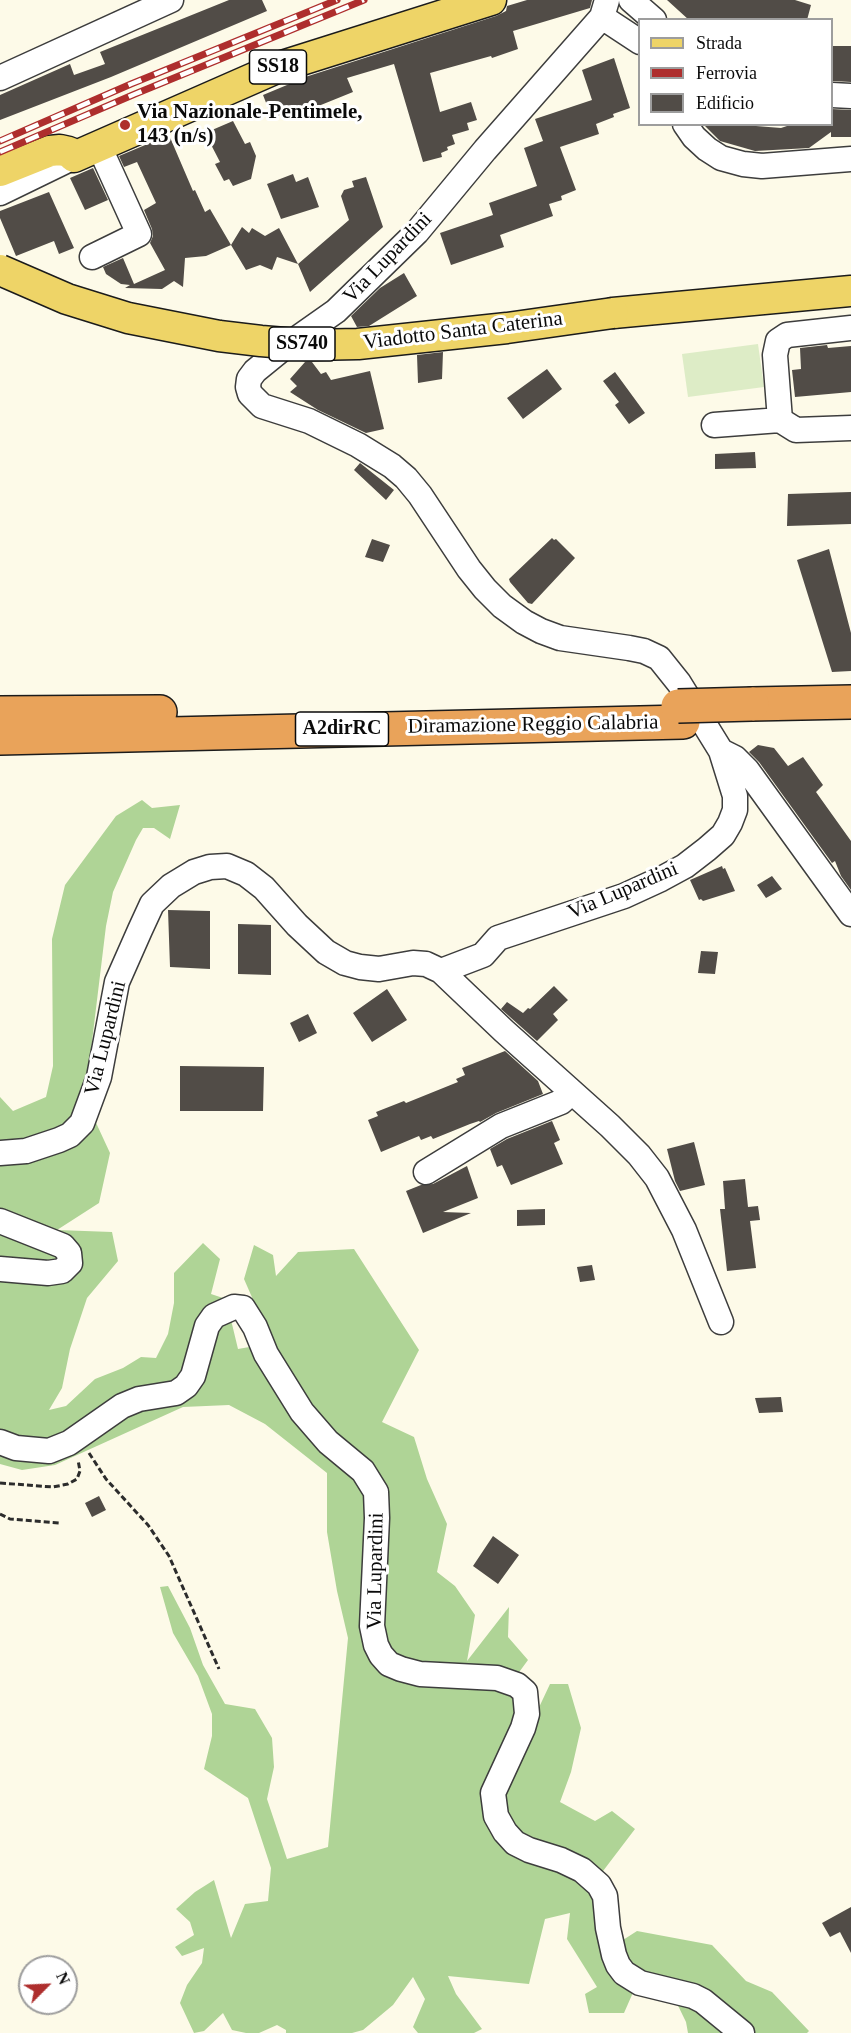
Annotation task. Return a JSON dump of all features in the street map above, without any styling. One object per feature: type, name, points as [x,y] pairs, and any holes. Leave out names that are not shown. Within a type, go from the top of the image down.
[{"type":"highway","name":"Diramazione Reggio Calabria","points":[[0,713],[680,714],[752,713],[851,702]]},
{"type":"highway","name":"Diramazione Reggio Calabria","points":[[752,713],[851,722]]},
{"type":"highway","name":"Diramazione Reggio Calabria","points":[[0,738],[680,714]]},
{"type":"main road","name":"SS18","points":[[86,151],[279,67],[491,0]]},
{"type":"main road","points":[[0,171],[50,151],[86,151]]},
{"type":"main road","name":"Viadotto Santa Caterina","points":[[0,270],[67,299],[128,318],[219,336],[290,343],[358,344],[613,314],[851,291]]},
{"type":"street","points":[[2,75],[171,0]]},
{"type":"street","points":[[631,0],[652,18]]},
{"type":"street","points":[[605,8],[638,41]]},
{"type":"street","name":"Via Lupardini","points":[[0,1153],[26,1151],[59,1140],[70,1135],[82,1123],[99,1077],[117,982],[140,930],[152,904],[171,886],[194,872],[210,867],[227,866],[246,874],[264,888],[297,925],[326,951],[345,963],[360,968],[379,969],[413,963],[426,964],[441,971],[483,955],[498,938],[624,896],[661,879],[685,866],[707,849],[723,835],[730,823],[735,810],[735,796],[721,751],[679,682],[659,658],[644,651],[560,638],[524,622],[502,606],[485,589],[420,495],[392,466],[358,445],[309,421],[262,406],[250,394],[249,379],[255,371],[336,312],[417,232],[605,8]]},
{"type":"street","points":[[833,95],[851,96]]},
{"type":"street","points":[[686,126],[707,149],[722,158],[743,164],[762,166],[851,159]]},
{"type":"street","points":[[86,151],[139,234],[93,257]]},
{"type":"street","name":"SS18","points":[[0,193],[86,151]]},
{"type":"street","points":[[780,420],[775,355],[778,340],[787,335],[851,328]]},
{"type":"street","points":[[714,426],[780,420],[795,430],[851,428]]},
{"type":"street","points":[[721,751],[735,758],[747,770],[851,914]]},
{"type":"street","points":[[441,971],[639,1155],[657,1178],[684,1230],[722,1322]]},
{"type":"street","points":[[426,1172],[501,1126],[561,1102],[571,1093]]},
{"type":"street","points":[[0,1221],[63,1246],[69,1253],[70,1263],[62,1271],[48,1274],[0,1269]]},
{"type":"street","name":"Via Lupardini","points":[[0,1442],[16,1448],[49,1451],[74,1439],[122,1406],[139,1399],[176,1393],[186,1386],[193,1376],[207,1326],[214,1317],[223,1310],[234,1307],[243,1308],[255,1327],[266,1354],[302,1412],[328,1442],[363,1471],[376,1492],[372,1626],[376,1645],[381,1655],[389,1664],[420,1674],[497,1678],[517,1685],[525,1692],[528,1701],[523,1728],[493,1793],[496,1816],[504,1832],[515,1843],[529,1850],[561,1860],[582,1870],[599,1885],[605,1896],[608,1928],[614,1955],[624,1973],[640,1983],[693,1996],[703,2001],[742,2033]]},
{"type":"path","points":[[0,1483],[53,1487],[68,1484],[77,1479],[80,1471],[74,1439]]},
{"type":"path","points":[[74,1439],[106,1479],[148,1525],[169,1556],[219,1669]]},
{"type":"path","points":[[0,1514],[10,1519],[60,1523]]},
{"type":"green space","points":[[758,344],[764,387],[688,397],[682,354]]},
{"type":"green space","points":[[142,800],[152,808],[180,805],[170,839],[154,828],[143,828],[113,892],[106,926],[85,1099],[110,1153],[99,1203],[57,1230],[112,1232],[118,1261],[87,1298],[70,1349],[62,1388],[49,1410],[66,1406],[95,1379],[123,1368],[141,1357],[156,1358],[168,1334],[174,1303],[174,1273],[203,1243],[220,1259],[211,1294],[226,1299],[238,1349],[272,1343],[244,1279],[254,1245],[273,1255],[276,1276],[298,1252],[354,1249],[419,1350],[382,1422],[414,1437],[427,1479],[447,1524],[437,1572],[455,1586],[475,1615],[467,1661],[509,1607],[508,1637],[528,1660],[517,1675],[534,1718],[550,1684],[568,1684],[581,1728],[571,1772],[560,1802],[595,1821],[612,1811],[635,1829],[600,1875],[623,1940],[637,1931],[712,1945],[746,1981],[772,1992],[809,2031],[807,2033],[688,2033],[686,2022],[666,1981],[642,1972],[624,2013],[589,2013],[585,1994],[597,1987],[567,1939],[570,1913],[545,1919],[529,1984],[448,1976],[456,1994],[482,2029],[474,2033],[418,2033],[413,2027],[425,1999],[413,1977],[393,2005],[363,2030],[352,2033],[286,2033],[286,2030],[277,2025],[259,2033],[246,2033],[232,2030],[223,2013],[204,2031],[194,2033],[180,2003],[187,1985],[202,1963],[204,1948],[182,1956],[175,1947],[194,1935],[190,1922],[176,1909],[195,1892],[214,1880],[231,1938],[245,1904],[268,1901],[271,1868],[248,1798],[204,1769],[212,1736],[212,1714],[198,1676],[173,1633],[160,1587],[168,1586],[190,1628],[203,1665],[225,1704],[255,1709],[272,1738],[274,1767],[267,1799],[287,1859],[328,1847],[348,1638],[327,1532],[327,1473],[265,1424],[229,1405],[183,1407],[55,1465],[22,1470],[0,1464],[0,1097],[13,1111],[46,1097],[53,1066],[52,939],[65,885],[116,816]]},
{"type":"building","points":[[229,0],[262,0],[267,11],[111,77],[0,120],[0,95],[70,64],[74,75],[105,64],[100,52]]},
{"type":"building","points":[[527,0],[592,0],[590,8],[513,31],[518,49],[492,58],[491,56],[430,73],[440,112],[471,102],[477,120],[467,123],[469,130],[452,135],[455,144],[447,147],[448,150],[441,153],[442,157],[423,162],[394,64],[347,78],[353,92],[311,109],[309,104],[272,118],[263,95],[299,79],[496,16],[506,11],[507,6]]},
{"type":"building","points":[[667,0],[795,0],[811,5],[808,18],[687,18]]},
{"type":"building","points":[[833,46],[851,46],[851,82],[833,81]]},
{"type":"building","points":[[614,58],[630,108],[613,114],[614,117],[596,124],[599,134],[560,147],[576,190],[561,196],[562,200],[549,204],[553,216],[500,235],[504,247],[451,265],[440,233],[493,215],[489,203],[537,186],[524,148],[543,141],[535,119],[592,100],[582,70]]},
{"type":"building","points":[[833,109],[851,110],[851,137],[831,137],[831,132],[809,148],[755,151],[720,141],[705,126],[756,126],[781,128],[833,126]]},
{"type":"building","points":[[233,121],[245,144],[250,142],[256,156],[251,179],[233,186],[229,179],[224,181],[215,164],[220,162],[205,133]]},
{"type":"building","points":[[169,135],[193,191],[195,190],[205,212],[210,209],[231,245],[206,256],[185,258],[183,287],[174,281],[162,289],[125,288],[130,285],[121,284],[106,274],[103,267],[123,258],[134,284],[165,270],[150,243],[153,236],[152,229],[144,210],[156,203],[137,162],[124,167],[119,156]]},
{"type":"building","points":[[93,168],[108,200],[85,210],[70,178]]},
{"type":"building","points":[[293,174],[296,182],[308,177],[319,207],[281,219],[267,184]]},
{"type":"building","points":[[366,177],[383,227],[310,292],[298,264],[349,220],[341,196],[344,190],[354,187],[352,181]]},
{"type":"building","points":[[49,192],[74,248],[59,254],[54,241],[16,256],[0,218],[0,211]]},
{"type":"building","points":[[242,227],[249,233],[252,228],[265,236],[279,228],[298,264],[277,257],[272,270],[260,265],[246,270],[231,245]]},
{"type":"building","points":[[404,273],[417,296],[369,326],[357,327],[351,316],[380,288]]},
{"type":"building","points":[[827,345],[828,348],[851,346],[851,392],[795,397],[792,370],[801,369],[800,348]]},
{"type":"building","points":[[443,352],[442,379],[418,383],[417,355]]},
{"type":"building","points":[[305,362],[312,362],[321,374],[326,372],[331,380],[370,371],[384,429],[366,433],[318,410],[290,392],[297,386],[290,379]]},
{"type":"building","points":[[547,369],[562,389],[523,419],[507,398]]},
{"type":"building","points":[[615,372],[645,413],[629,424],[615,405],[619,402],[603,381]]},
{"type":"building","points":[[755,452],[756,468],[715,469],[715,454]]},
{"type":"building","points":[[360,463],[394,490],[386,500],[354,470]]},
{"type":"building","points":[[851,492],[851,524],[787,526],[788,494]]},
{"type":"building","points":[[552,538],[556,539],[575,558],[532,604],[528,603],[509,579]]},
{"type":"building","points":[[372,539],[390,545],[383,562],[365,557]]},
{"type":"building","points":[[829,549],[851,633],[851,671],[832,672],[797,560]]},
{"type":"building","points":[[758,745],[774,748],[788,766],[803,757],[823,785],[816,792],[851,841],[851,890],[841,876],[835,861],[832,863],[759,762],[749,752]]},
{"type":"building","points":[[722,866],[735,891],[703,901],[699,900],[690,880]]},
{"type":"building","points":[[772,876],[782,889],[766,898],[757,885]]},
{"type":"building","points":[[168,910],[210,911],[210,969],[170,967]]},
{"type":"building","points":[[238,924],[271,925],[271,975],[238,974]]},
{"type":"building","points":[[701,951],[718,952],[715,974],[698,973]]},
{"type":"building","points":[[554,986],[568,1000],[553,1014],[558,1020],[537,1041],[501,1009],[507,1002],[523,1013]]},
{"type":"building","points":[[387,989],[407,1020],[372,1042],[353,1013]]},
{"type":"building","points":[[308,1014],[317,1033],[299,1042],[290,1023]]},
{"type":"building","points":[[505,1051],[538,1081],[543,1094],[480,1122],[433,1139],[431,1136],[421,1140],[419,1136],[381,1152],[368,1120],[378,1116],[376,1112],[404,1101],[406,1103],[458,1082],[456,1079],[465,1075],[462,1068]]},
{"type":"building","points":[[180,1066],[264,1067],[263,1111],[180,1111]]},
{"type":"building","points":[[552,1121],[560,1140],[554,1143],[563,1164],[511,1185],[502,1165],[497,1167],[490,1149],[507,1139]]},
{"type":"building","points":[[694,1142],[705,1185],[680,1191],[675,1181],[667,1149]]},
{"type":"building","points":[[467,1166],[478,1198],[443,1212],[471,1213],[423,1233],[406,1191],[421,1185],[433,1184]]},
{"type":"building","points":[[745,1179],[748,1207],[758,1206],[760,1220],[750,1221],[756,1268],[727,1271],[720,1209],[725,1209],[723,1181]]},
{"type":"building","points":[[545,1209],[545,1225],[517,1226],[517,1210]]},
{"type":"building","points":[[592,1265],[595,1280],[580,1282],[577,1267]]},
{"type":"building","points":[[781,1397],[783,1412],[759,1413],[755,1398]]},
{"type":"building","points":[[99,1496],[106,1510],[92,1517],[85,1503]]},
{"type":"building","points":[[493,1536],[519,1555],[498,1584],[473,1566]]},
{"type":"building","points":[[851,1907],[851,1953],[840,1932],[830,1937],[822,1923]]},
{"type":"railway","points":[[0,141],[131,84],[337,0]]},
{"type":"railway","points":[[0,152],[364,0]]},
{"type":"place","name":"Via Nazionale-Pentimele, 143 (n/s)","points":[[125,125]]}]
